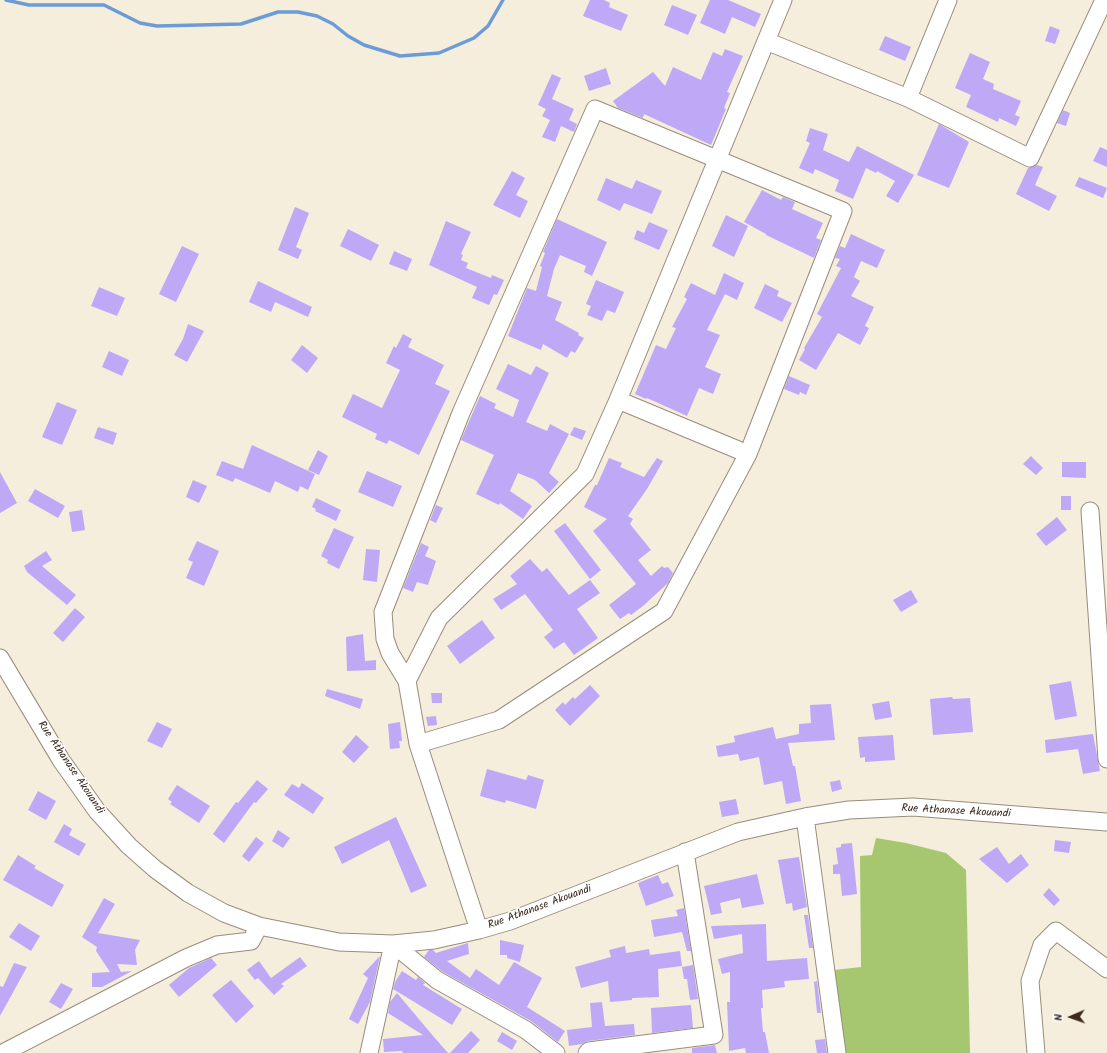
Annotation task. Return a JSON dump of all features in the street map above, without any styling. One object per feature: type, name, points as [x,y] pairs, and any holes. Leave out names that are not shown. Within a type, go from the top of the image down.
[{"type":"street","points":[[407,680],[439,618],[585,474],[618,400],[783,0]]},
{"type":"street","points":[[908,98],[948,0]]},
{"type":"street","points":[[766,41],[908,98],[1030,158],[1104,0]]},
{"type":"street","points":[[418,744],[499,720],[664,611],[748,454],[843,211],[595,109],[461,413],[383,612],[385,640],[390,653],[407,680],[418,744],[479,930]]},
{"type":"street","points":[[618,400],[748,454]]},
{"type":"street","points":[[1090,511],[1107,759]]},
{"type":"street","name":"Rue Athanase Akouandi","points":[[2,667],[61,760],[92,804],[130,846],[155,868],[188,893],[224,913],[259,926],[339,942],[393,944],[434,940],[479,930],[510,921],[738,832],[806,817],[849,810],[913,807],[1107,822]]},
{"type":"street","points":[[806,817],[837,1053]]},
{"type":"street","points":[[587,1053],[589,1051],[714,1035],[685,852]]},
{"type":"street","points":[[3,1053],[186,958],[217,945],[251,941],[259,926]]},
{"type":"street","points":[[1036,1053],[1030,981],[1042,945],[1056,931],[1107,969]]},
{"type":"street","points":[[369,1053],[393,944],[437,980],[526,1030],[556,1053]]},
{"type":"green space","points":[[876,838],[906,843],[946,853],[966,870],[970,1053],[843,1053],[834,970],[861,967],[860,856],[872,855]]},
{"type":"building","points":[[590,0],[604,0],[610,3],[609,7],[628,15],[621,31],[583,16]]},
{"type":"building","points":[[710,0],[728,0],[761,14],[755,27],[732,17],[725,34],[700,23]]},
{"type":"building","points":[[672,5],[697,15],[688,35],[664,25]]},
{"type":"building","points":[[1050,26],[1060,30],[1055,44],[1045,41]]},
{"type":"building","points":[[885,36],[911,47],[905,61],[879,50]]},
{"type":"building","points":[[725,49],[743,56],[727,92],[730,93],[724,108],[726,109],[711,145],[644,114],[643,118],[618,108],[613,101],[653,72],[665,86],[673,67],[701,80],[713,52],[722,56]]},
{"type":"building","points":[[970,53],[990,62],[983,79],[994,84],[993,89],[1021,101],[1015,115],[1020,117],[1016,126],[999,118],[998,122],[966,107],[971,95],[955,88]]},
{"type":"building","points":[[606,68],[611,84],[589,91],[584,76]]},
{"type":"building","points":[[552,74],[561,78],[552,99],[574,109],[569,120],[577,124],[574,132],[561,126],[555,142],[542,137],[550,120],[542,116],[546,109],[538,105]]},
{"type":"building","points":[[1063,110],[1070,113],[1066,126],[1057,123]]},
{"type":"building","points":[[939,124],[969,142],[949,188],[917,175]]},
{"type":"building","points":[[810,128],[828,134],[823,150],[849,162],[857,146],[914,175],[898,203],[886,196],[895,181],[877,171],[876,173],[866,168],[853,199],[835,191],[839,180],[815,169],[813,174],[799,168],[810,143],[806,141]]},
{"type":"building","points":[[1100,147],[1107,150],[1107,167],[1093,161]]},
{"type":"building","points":[[1037,165],[1043,167],[1035,185],[1057,196],[1049,211],[1016,194],[1028,168]]},
{"type":"building","points":[[512,171],[525,178],[516,195],[528,201],[520,218],[493,205]]},
{"type":"building","points":[[1079,177],[1107,188],[1103,198],[1075,186]]},
{"type":"building","points":[[606,178],[632,189],[636,180],[662,191],[652,214],[624,203],[620,211],[597,200]]},
{"type":"building","points":[[762,190],[781,200],[783,197],[795,202],[792,209],[823,223],[816,238],[821,240],[814,258],[766,235],[744,222]]},
{"type":"building","points":[[295,207],[309,213],[296,247],[302,250],[298,259],[278,250]]},
{"type":"building","points":[[726,215],[748,226],[734,257],[712,246]]},
{"type":"building","points":[[557,219],[607,242],[592,276],[584,272],[586,266],[560,255],[554,269],[547,296],[562,302],[555,320],[579,333],[578,335],[584,338],[575,353],[571,351],[567,358],[543,344],[541,350],[508,336],[527,288],[536,291],[542,267],[540,266],[545,253],[543,252]]},
{"type":"building","points":[[446,221],[471,232],[461,254],[463,255],[461,260],[468,263],[466,268],[491,278],[492,275],[504,280],[497,295],[494,294],[489,305],[472,298],[477,287],[429,265]]},
{"type":"building","points":[[649,222],[668,230],[659,250],[634,239],[637,230],[644,233]]},
{"type":"building","points":[[348,229],[379,245],[371,261],[340,246]]},
{"type":"building","points":[[851,234],[885,250],[877,268],[861,261],[854,277],[860,281],[851,296],[874,307],[865,326],[869,328],[860,345],[838,333],[816,370],[799,360],[805,349],[804,348],[822,317],[817,314],[841,268],[836,266],[840,259],[835,258],[840,246],[845,248]]},
{"type":"building","points":[[182,246],[199,254],[176,302],[159,294]]},
{"type":"building","points":[[394,251],[412,259],[407,271],[389,264]]},
{"type":"building","points":[[724,273],[744,283],[737,300],[725,294],[707,330],[720,335],[705,367],[721,374],[713,394],[699,388],[687,416],[635,394],[656,345],[666,349],[676,328],[672,327],[687,299],[684,297],[691,283],[715,295]]},
{"type":"building","points":[[596,280],[624,292],[615,313],[607,310],[602,321],[587,315],[591,306],[586,304]]},
{"type":"building","points":[[258,281],[312,307],[308,317],[275,302],[271,312],[249,302]]},
{"type":"building","points":[[765,284],[779,291],[777,296],[792,303],[782,322],[754,308]]},
{"type":"building","points":[[99,287],[125,298],[117,316],[91,306]]},
{"type":"building","points":[[188,324],[204,331],[187,362],[174,355],[183,339]]},
{"type":"building","points":[[403,334],[412,339],[408,347],[444,365],[435,384],[450,391],[419,455],[389,440],[387,444],[375,439],[377,434],[342,417],[353,394],[382,408],[400,370],[386,363],[394,346],[396,348]]},
{"type":"building","points":[[302,345],[318,358],[307,373],[291,360]]},
{"type":"building","points":[[109,351],[129,360],[122,376],[102,367]]},
{"type":"building","points":[[508,364],[531,375],[536,366],[549,373],[526,422],[547,431],[550,424],[569,434],[549,473],[559,482],[549,493],[535,480],[518,473],[510,491],[532,506],[523,519],[500,503],[499,505],[476,494],[494,455],[461,440],[480,396],[496,404],[494,408],[513,417],[519,400],[496,389]]},
{"type":"building","points":[[789,376],[810,385],[806,395],[800,392],[799,395],[784,389]]},
{"type":"building","points":[[57,402],[77,410],[62,445],[42,437]]},
{"type":"building","points":[[98,427],[117,433],[113,445],[94,438]]},
{"type":"building","points":[[574,427],[586,431],[582,440],[570,435]]},
{"type":"building","points":[[252,445],[315,474],[308,490],[300,486],[298,492],[275,481],[270,493],[235,478],[233,482],[216,475],[222,461],[243,469]]},
{"type":"building","points":[[318,450],[328,456],[319,475],[308,470]]},
{"type":"building","points":[[1031,456],[1043,468],[1036,475],[1023,464]]},
{"type":"building","points":[[609,458],[622,463],[620,467],[644,477],[657,458],[663,461],[647,489],[628,516],[633,519],[630,524],[651,550],[638,560],[651,576],[662,566],[664,568],[668,567],[673,573],[668,583],[643,606],[631,615],[629,613],[620,619],[609,605],[636,584],[593,531],[607,519],[584,507],[595,485],[597,485]]},
{"type":"building","points":[[1062,462],[1086,462],[1086,478],[1062,477]]},
{"type":"building","points":[[367,471],[402,486],[393,507],[358,492]]},
{"type":"building","points":[[0,472],[17,503],[0,513]]},
{"type":"building","points":[[193,480],[207,486],[199,503],[186,497]]},
{"type":"building","points":[[35,489],[65,506],[58,518],[28,501]]},
{"type":"building","points":[[1061,496],[1071,496],[1071,510],[1061,510]]},
{"type":"building","points":[[316,498],[341,510],[336,521],[315,511],[316,509],[312,507]]},
{"type":"building","points":[[436,505],[443,508],[436,523],[430,520]]},
{"type":"building","points":[[82,510],[85,530],[72,532],[69,512]]},
{"type":"building","points":[[1057,517],[1067,530],[1046,546],[1036,534]]},
{"type":"building","points":[[565,523],[601,570],[590,579],[554,531]]},
{"type":"building","points":[[334,528],[354,537],[339,569],[327,563],[328,560],[321,556]]},
{"type":"building","points":[[197,541],[219,551],[204,586],[186,578],[193,562],[188,560]]},
{"type":"building","points":[[421,543],[429,547],[425,556],[436,561],[428,585],[417,582],[413,592],[403,588]]},
{"type":"building","points":[[366,549],[380,550],[377,582],[363,580]]},
{"type":"building","points":[[46,551],[52,560],[42,566],[76,595],[67,605],[27,572],[24,566]]},
{"type":"building","points":[[530,559],[542,572],[547,568],[569,595],[590,580],[600,593],[577,609],[598,638],[574,655],[564,642],[554,649],[544,637],[553,630],[525,594],[501,610],[493,599],[517,584],[510,576]]},
{"type":"building","points":[[911,590],[918,602],[901,612],[893,600]]},
{"type":"building","points":[[75,608],[85,617],[63,642],[53,633]]},
{"type":"building","points":[[482,620],[495,638],[460,664],[447,646]]},
{"type":"building","points":[[363,634],[365,661],[376,660],[376,670],[347,671],[346,637]]},
{"type":"building","points":[[1071,681],[1077,716],[1055,720],[1049,685]]},
{"type":"building","points":[[590,685],[600,696],[570,726],[555,710],[563,702],[565,705],[573,697],[575,699]]},
{"type":"building","points":[[327,689],[363,699],[360,709],[325,696]]},
{"type":"building","points":[[431,693],[442,693],[442,703],[432,703]]},
{"type":"building","points":[[952,697],[953,699],[970,698],[973,732],[933,735],[930,699]]},
{"type":"building","points":[[889,701],[892,717],[875,720],[872,704]]},
{"type":"building","points":[[831,704],[835,740],[788,743],[793,766],[795,766],[801,801],[786,804],[782,781],[764,785],[759,757],[740,761],[738,754],[718,757],[716,746],[735,742],[734,736],[773,727],[776,739],[799,734],[799,724],[811,723],[810,705]]},
{"type":"building","points":[[436,716],[437,725],[428,726],[426,717]]},
{"type":"building","points":[[157,722],[172,729],[162,748],[147,741]]},
{"type":"building","points":[[400,722],[402,741],[399,741],[400,748],[390,749],[388,724]]},
{"type":"building","points":[[1093,734],[1100,771],[1083,774],[1078,749],[1046,753],[1045,740]]},
{"type":"building","points":[[356,735],[369,747],[354,763],[342,752]]},
{"type":"building","points":[[893,735],[895,760],[865,762],[865,757],[860,758],[858,737]]},
{"type":"building","points":[[487,769],[526,780],[528,775],[544,780],[536,809],[506,800],[505,803],[480,796]]},
{"type":"building","points":[[257,780],[268,789],[256,803],[254,802],[224,843],[213,834],[236,802],[238,803]]},
{"type":"building","points":[[840,780],[842,789],[832,792],[830,782]]},
{"type":"building","points":[[302,783],[324,798],[313,814],[284,795],[292,784],[299,788]]},
{"type":"building","points":[[177,785],[210,806],[199,823],[170,804],[172,802],[168,799]]},
{"type":"building","points":[[38,791],[56,801],[46,820],[28,810]]},
{"type":"building","points":[[736,799],[739,814],[722,817],[719,802]]},
{"type":"building","points":[[396,817],[427,886],[411,893],[389,840],[342,864],[334,847]]},
{"type":"building","points":[[64,824],[72,829],[69,835],[86,844],[79,856],[54,842]]},
{"type":"building","points":[[278,830],[290,838],[283,848],[272,841]]},
{"type":"building","points":[[256,837],[264,843],[249,862],[242,856]]},
{"type":"building","points":[[1055,840],[1071,842],[1069,853],[1054,851]]},
{"type":"building","points":[[852,843],[857,894],[842,896],[840,874],[833,874],[833,865],[838,864],[836,848],[841,847],[841,844]]},
{"type":"building","points":[[997,847],[1009,864],[1021,854],[1029,865],[1007,883],[979,859]]},
{"type":"building","points":[[18,855],[36,866],[34,868],[64,885],[52,907],[3,880]]},
{"type":"building","points":[[799,857],[807,907],[793,911],[792,903],[786,904],[778,860]]},
{"type":"building","points":[[757,874],[764,904],[742,908],[740,898],[720,903],[722,913],[711,915],[704,886]]},
{"type":"building","points":[[658,875],[662,884],[668,882],[674,896],[646,906],[638,883]]},
{"type":"building","points":[[1049,888],[1060,900],[1054,906],[1043,895]]},
{"type":"building","points":[[104,898],[115,904],[98,933],[140,940],[135,950],[137,965],[117,964],[121,972],[132,971],[102,987],[92,987],[92,973],[110,972],[96,951],[97,947],[82,937]]},
{"type":"building","points":[[684,908],[691,951],[687,951],[682,932],[654,937],[651,920],[678,916],[676,910]]},
{"type":"building","points":[[804,915],[808,915],[813,948],[809,948]]},
{"type":"building","points":[[19,923],[40,936],[31,951],[9,937]]},
{"type":"building","points":[[766,924],[767,961],[807,958],[809,979],[784,981],[785,987],[762,990],[763,1008],[761,1008],[763,1032],[765,1032],[769,1053],[746,1053],[745,1048],[729,1051],[727,1002],[730,1002],[730,972],[722,974],[718,959],[743,953],[742,934],[714,939],[711,926]]},
{"type":"building","points":[[500,940],[524,945],[520,962],[507,958],[507,955],[500,955]]},
{"type":"building","points":[[468,943],[469,954],[447,961],[470,978],[476,969],[499,985],[514,962],[542,978],[527,1007],[565,1031],[558,1042],[531,1021],[443,972],[424,957],[429,950],[433,950],[436,953]]},
{"type":"building","points":[[625,946],[626,953],[649,949],[650,955],[680,951],[682,966],[658,969],[659,997],[632,998],[632,1000],[610,1002],[608,981],[581,988],[575,967],[611,957],[609,950]]},
{"type":"building","points":[[380,956],[370,1002],[358,1024],[349,1019],[368,978],[363,974]]},
{"type":"building","points":[[300,957],[307,966],[281,984],[284,986],[274,995],[258,978],[255,980],[247,970],[259,961],[271,978]]},
{"type":"building","points":[[211,958],[217,965],[179,997],[169,985],[189,968]]},
{"type":"building","points":[[14,963],[27,967],[0,1016],[0,986],[3,987]]},
{"type":"building","points":[[693,965],[698,999],[690,1000],[687,979],[684,979],[682,967]]},
{"type":"building","points":[[402,971],[416,980],[418,977],[425,983],[423,985],[462,1009],[452,1025],[393,989],[395,982]]},
{"type":"building","points":[[231,980],[254,1006],[236,1023],[212,995]]},
{"type":"building","points":[[817,981],[821,1013],[817,1013],[814,982]]},
{"type":"building","points":[[61,983],[73,989],[61,1009],[49,1002]]},
{"type":"building","points":[[397,993],[448,1053],[403,1053],[402,1051],[384,1052],[383,1039],[423,1035],[388,1013],[390,1002]]},
{"type":"building","points":[[602,1002],[605,1026],[634,1024],[635,1035],[588,1041],[582,1044],[569,1046],[567,1030],[592,1027],[590,1003]]},
{"type":"building","points":[[691,1005],[693,1028],[652,1033],[651,1008]]},
{"type":"building","points":[[471,1031],[480,1040],[468,1053],[450,1053]]},
{"type":"building","points":[[502,1032],[517,1041],[512,1050],[497,1041]]},
{"type":"building","points":[[825,1039],[827,1053],[817,1053],[815,1040]]},
{"type":"building","points":[[715,1045],[717,1053],[692,1053],[692,1048]]},
{"type":"waterway","points":[[6,0],[29,5],[104,5],[140,23],[157,26],[241,24],[278,12],[298,12],[317,16],[333,24],[348,36],[364,45],[400,56],[439,53],[474,38],[488,26],[503,0]]}]
